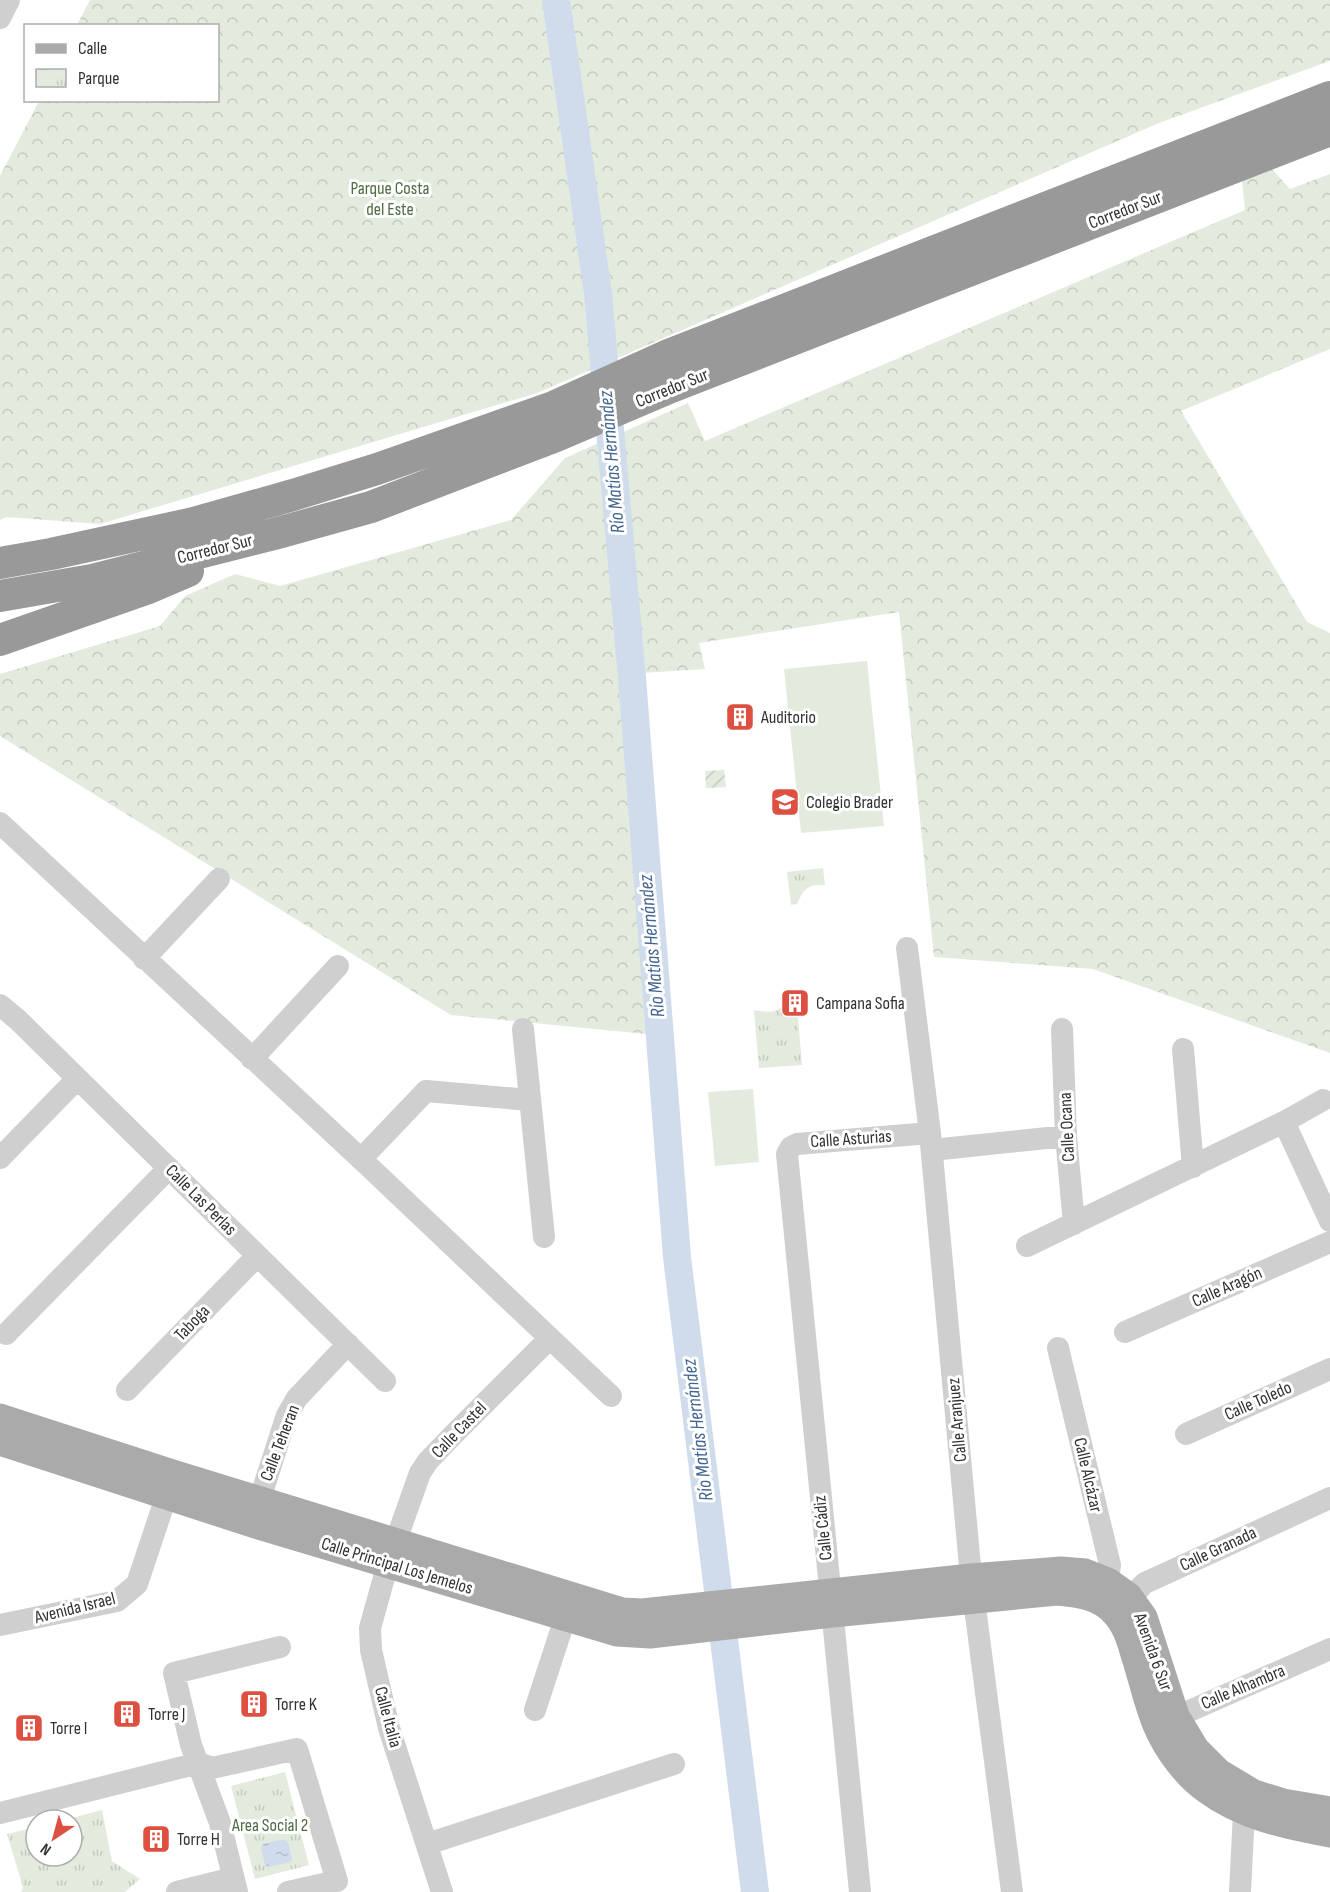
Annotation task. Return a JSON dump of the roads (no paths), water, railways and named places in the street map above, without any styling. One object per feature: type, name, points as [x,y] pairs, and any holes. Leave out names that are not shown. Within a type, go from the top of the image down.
[{"type":"highway","name":"Corredor Sur","points":[[0,596],[92,580],[371,507],[555,422],[666,356],[1330,97]]},
{"type":"highway","name":"Corredor Sur","points":[[0,563],[194,523],[377,469],[555,422],[671,387],[1330,130]]},
{"type":"highway","points":[[0,640],[146,589],[274,534]]},
{"type":"main road","name":"Calle Principal Los Jemelos","points":[[0,1417],[170,1485]]},
{"type":"main road","name":"Calle Principal Los Jemelos","points":[[0,1442],[170,1485],[569,1607],[622,1611],[646,1624],[831,1604]]},
{"type":"main road","points":[[831,1604],[973,1589],[1061,1570],[1085,1572],[1112,1597]]},
{"type":"main road","name":"Avenida 6 Sur","points":[[1112,1597],[1144,1617],[1166,1721],[1249,1802],[1283,1826],[1330,1834]]},
{"type":"main road","name":"Avenida 6 Sur","points":[[1249,1802],[1283,1802],[1330,1810]]},
{"type":"street","points":[[0,18],[9,0]]},
{"type":"street","points":[[0,823],[361,1159],[611,1396]]},
{"type":"street","points":[[144,959],[219,879]]},
{"type":"street","name":"Calle Aranjuez","points":[[907,948],[931,1142],[973,1589],[1012,1892]]},
{"type":"street","points":[[252,1059],[338,966]]},
{"type":"street","name":"Calle Las Perlas","points":[[0,1005],[18,1020],[385,1381]]},
{"type":"street","points":[[523,1029],[544,1237]]},
{"type":"street","name":"Calle Ocana","points":[[1062,1029],[1066,1136],[1074,1224]]},
{"type":"street","points":[[1183,1049],[1193,1167]]},
{"type":"street","points":[[0,1158],[77,1078]]},
{"type":"street","points":[[361,1159],[426,1091],[530,1100]]},
{"type":"street","points":[[1027,1246],[1193,1167],[1323,1100]]},
{"type":"street","points":[[1284,1122],[1330,1221]]},
{"type":"street","points":[[931,1142],[1066,1136]]},
{"type":"street","name":"Calle Asturias","points":[[788,1164],[787,1154],[791,1147],[797,1144],[931,1142]]},
{"type":"street","name":"Calle Cádiz","points":[[788,1164],[860,1892]]},
{"type":"street","points":[[6,1334],[169,1168]]},
{"type":"street","name":"Calle Aragón","points":[[1125,1332],[1330,1242]]},
{"type":"street","name":"Taboga","points":[[127,1390],[257,1256]]},
{"type":"street","name":"Calle Castel","points":[[392,1552],[413,1488],[428,1461],[550,1338]]},
{"type":"street","name":"Calle Teheran","points":[[256,1511],[287,1415],[297,1398],[348,1344]]},
{"type":"street","name":"Calle Alcázar","points":[[1058,1348],[1110,1565],[1112,1597]]},
{"type":"street","name":"Calle Toledo","points":[[1186,1434],[1330,1369]]},
{"type":"street","name":"Avenida Israel","points":[[0,1625],[117,1601],[128,1592],[137,1584],[143,1569],[170,1485]]},
{"type":"street","name":"Calle Granada","points":[[1112,1597],[1330,1498]]},
{"type":"street","name":"Calle Italia","points":[[392,1552],[370,1628],[371,1650],[389,1728],[442,1892]]},
{"type":"street","points":[[535,1710],[569,1607]]},
{"type":"street","points":[[177,1892],[235,1885],[220,1822],[191,1745],[174,1672],[280,1647]]},
{"type":"street","name":"Calle Alhambra","points":[[1166,1721],[1330,1649]]},
{"type":"street","points":[[0,1813],[199,1763],[212,1768],[297,1749],[338,1881],[288,1892]]},
{"type":"street","points":[[427,1844],[674,1764]]},
{"type":"street","points":[[1240,1892],[1249,1802]]},
{"type":"water","points":[[284,1839],[288,1842],[292,1859],[290,1862],[269,1867],[265,1865],[261,1848],[263,1844]]},
{"type":"waterway","name":"Río Matías Hernández","points":[[556,0],[598,293],[632,678],[677,1257],[755,1892]]},
{"type":"place","name":"Auditorio","points":[[740,717]]},
{"type":"place","name":"Colegio Brader","points":[[785,802]]},
{"type":"place","name":"Campana Sofia","points":[[795,1003]]},
{"type":"place","name":"Torre K","points":[[254,1704]]},
{"type":"place","name":"Torre J","points":[[127,1714]]},
{"type":"place","name":"Torre I","points":[[29,1728]]},
{"type":"place","name":"Torre H","points":[[156,1839]]},
{"type":"park label","name":"Parque Costa del Este","points":[[390,198]]},
{"type":"park label","name":"Area Social 2","points":[[270,1825]]}]
